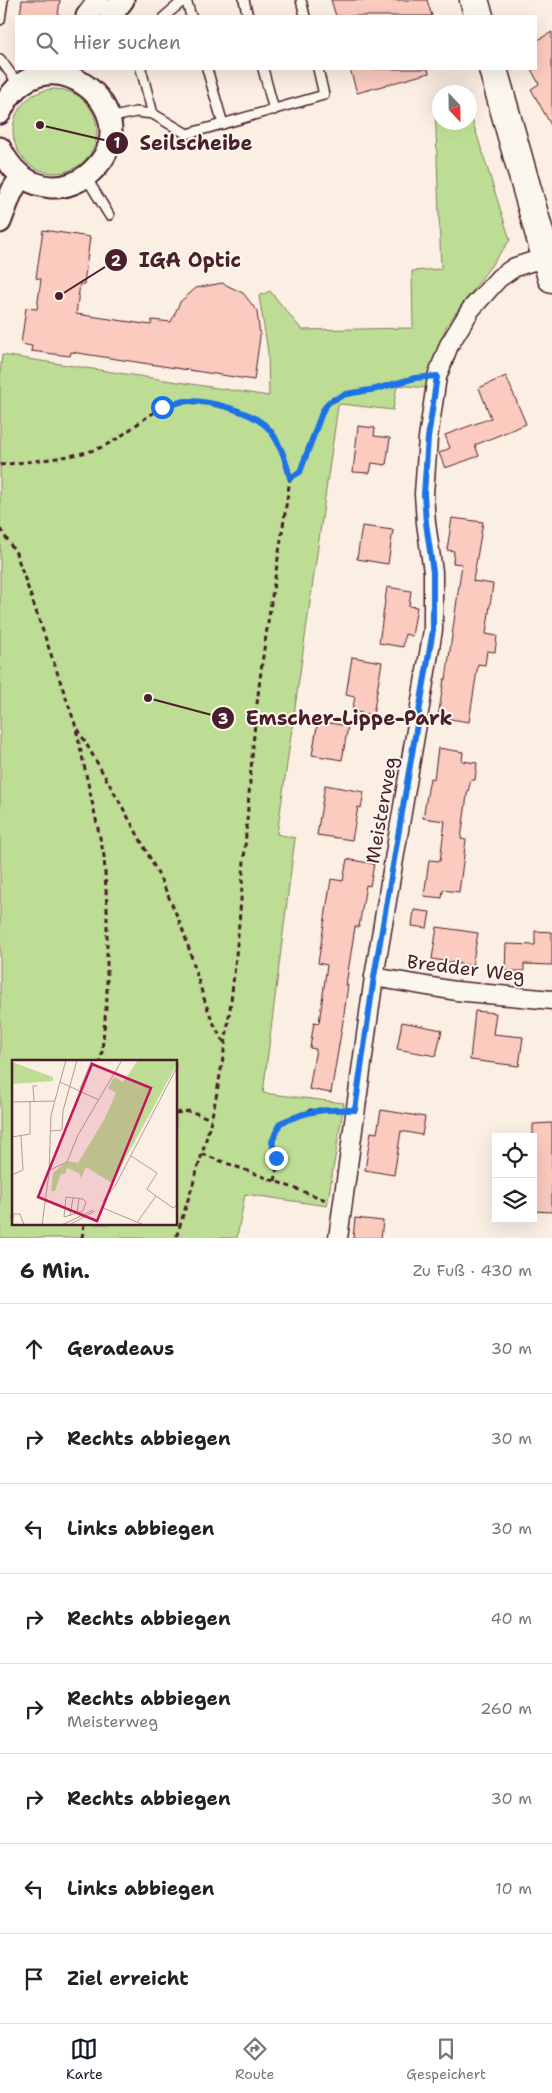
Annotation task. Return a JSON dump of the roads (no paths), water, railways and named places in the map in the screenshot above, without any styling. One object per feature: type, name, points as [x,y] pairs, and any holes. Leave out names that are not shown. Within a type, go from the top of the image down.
[{"type":"main road","points":[[474,0],[479,15]]},
{"type":"main road","points":[[494,70],[549,268]]},
{"type":"street","points":[[88,15],[99,0]]},
{"type":"street","points":[[112,15],[123,0]]},
{"type":"street","points":[[0,113],[8,98],[19,85],[54,71],[77,73],[102,101],[109,118],[110,135],[106,152],[98,166],[86,177],[70,185],[53,187],[36,184],[21,177],[8,164],[0,148]]},
{"type":"street","points":[[0,222],[12,191],[21,177]]},
{"type":"street","name":"Meisterweg","points":[[338,1238],[374,977],[433,630],[433,572],[424,494],[428,438],[437,376],[449,345],[471,309],[499,278],[515,267],[549,268]]},
{"type":"street","name":"Bredder Weg","points":[[374,977],[456,991],[552,1000]]},
{"type":"lane","points":[[0,20],[3,0]]},
{"type":"lane","points":[[166,15],[185,0],[191,15]]},
{"type":"lane","points":[[244,0],[248,15]]},
{"type":"lane","points":[[301,0],[305,15]]},
{"type":"lane","points":[[0,59],[19,85]]},
{"type":"lane","points":[[141,70],[153,114]]},
{"type":"lane","points":[[207,70],[223,124]]},
{"type":"lane","points":[[263,70],[274,110]]},
{"type":"lane","points":[[109,118],[136,112],[153,114],[187,134],[324,95],[318,70]]},
{"type":"lane","points":[[86,177],[109,216]]},
{"type":"place","name":"Seilscheibe","points":[[40,125]]},
{"type":"place","name":"IGA Optic","points":[[59,296]]},
{"type":"place","name":"Emscher-Lippe-Park","points":[[148,698]]}]
